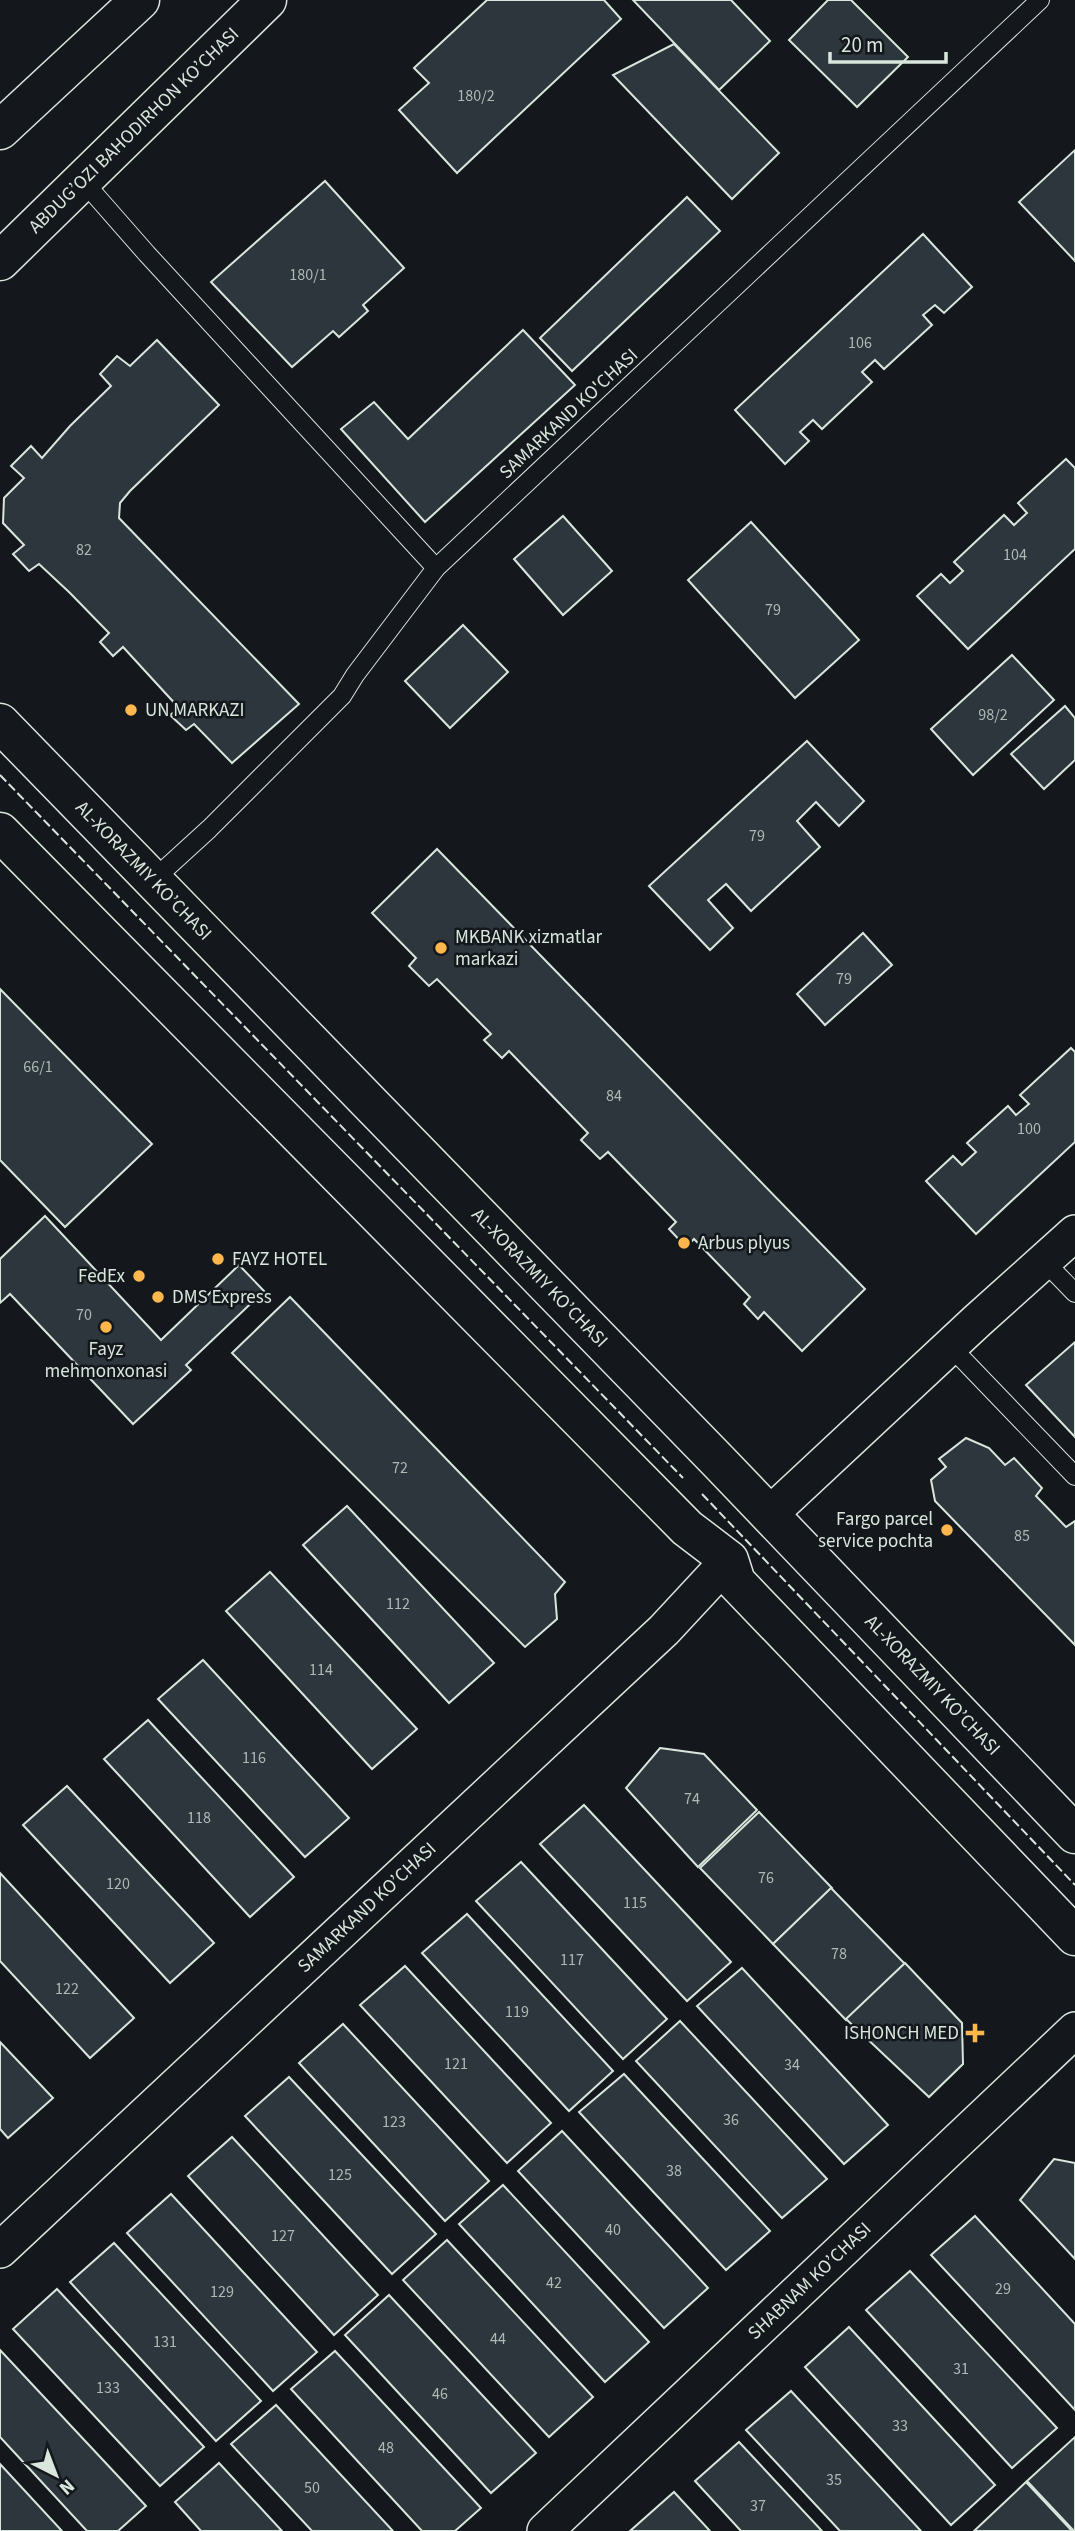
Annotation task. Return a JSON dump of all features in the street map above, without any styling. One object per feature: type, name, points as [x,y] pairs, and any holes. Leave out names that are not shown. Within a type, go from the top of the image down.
[{"type":"main road","points":[[0,130],[139,0]]},
{"type":"main road","name":"ABDUG’OZI BAHODIRHON KO’CHASI","points":[[0,261],[267,0]]},
{"type":"main road","name":"AL-XORAZMIY KO’CHASI","points":[[0,723],[1075,1834]]},
{"type":"main road","points":[[0,832],[687,1528],[729,1560],[736,1582],[1075,1936]]},
{"type":"street","points":[[769,1515],[1075,1233]]},
{"type":"street","name":"SAMARKAND KO’CHASI","points":[[0,2250],[664,1630],[729,1560]]},
{"type":"street","name":"SHABNAM KO’CHASI","points":[[545,2531],[1075,2030]]},
{"type":"lane","name":"SAMARKAND KO'CHASI","points":[[152,881],[209,829],[342,696],[355,674],[436,568],[1040,0]]},
{"type":"lane","points":[[83,181],[436,568]]},
{"type":"lane","points":[[1044,1261],[1075,1293]]},
{"type":"lane","points":[[950,1346],[1075,1476]]},
{"type":"building","points":[[487,0],[604,0],[621,19],[457,173],[399,110],[429,83],[414,68]]},
{"type":"building","points":[[633,0],[731,0],[770,41],[719,90]]},
{"type":"building","points":[[828,0],[851,0],[908,57],[857,107],[789,40]]},
{"type":"building","points":[[674,44],[779,153],[732,199],[613,75]]},
{"type":"building","points":[[1075,150],[1075,261],[1019,202]]},
{"type":"building","points":[[325,181],[404,268],[363,305],[368,311],[339,337],[333,331],[292,367],[211,282]]},
{"type":"building","points":[[687,197],[720,231],[572,371],[540,338]]},
{"type":"building","points":[[923,234],[972,287],[944,313],[935,305],[923,315],[932,325],[884,369],[875,360],[862,372],[872,382],[822,429],[813,420],[800,432],[809,441],[785,464],[735,410]]},
{"type":"building","points":[[523,330],[575,385],[425,522],[341,429],[374,402],[408,439]]},
{"type":"building","points":[[157,340],[219,405],[130,491],[120,503],[119,518],[299,704],[232,763],[194,724],[186,730],[170,715],[179,708],[123,647],[113,656],[100,642],[109,633],[70,593],[39,564],[29,571],[13,554],[24,545],[3,523],[4,498],[24,478],[11,466],[31,446],[42,458],[111,386],[100,374],[117,356],[130,366]]},
{"type":"building","points":[[1066,459],[1075,468],[1075,549],[968,649],[917,596],[941,574],[950,583],[963,571],[954,562],[1004,515],[1014,525],[1027,513],[1018,503]]},
{"type":"building","points":[[563,516],[612,571],[563,615],[514,559]]},
{"type":"building","points":[[751,522],[859,640],[795,698],[688,580]]},
{"type":"building","points":[[463,625],[508,672],[450,728],[405,681]]},
{"type":"building","points":[[1012,655],[1054,700],[973,775],[931,729]]},
{"type":"building","points":[[1065,706],[1075,718],[1075,760],[1044,789],[1011,754]]},
{"type":"building","points":[[807,741],[864,801],[839,826],[816,802],[797,821],[820,847],[751,911],[726,884],[708,900],[733,928],[710,950],[649,886]]},
{"type":"building","points":[[437,849],[865,1289],[802,1351],[764,1312],[758,1319],[744,1304],[750,1297],[694,1239],[686,1247],[669,1229],[676,1222],[608,1152],[600,1159],[581,1140],[588,1133],[509,1051],[502,1058],[484,1040],[491,1034],[437,979],[429,986],[409,966],[416,958],[372,913]]},
{"type":"building","points":[[863,933],[892,965],[825,1025],[797,994]]},
{"type":"building","points":[[0,989],[152,1144],[65,1227],[0,1160]]},
{"type":"building","points":[[1071,1048],[1075,1052],[1075,1142],[976,1234],[926,1181],[953,1156],[962,1165],[976,1152],[967,1143],[1008,1106],[1016,1115],[1029,1104],[1020,1095]]},
{"type":"building","points":[[45,1216],[161,1340],[239,1265],[264,1291],[186,1365],[191,1370],[133,1424],[10,1294],[0,1303],[0,1259]]},
{"type":"building","points":[[290,1297],[565,1582],[555,1594],[557,1619],[525,1647],[232,1353]]},
{"type":"building","points":[[1075,1342],[1075,1437],[1026,1385]]},
{"type":"building","points":[[966,1438],[989,1448],[1005,1465],[1014,1458],[1042,1488],[1036,1496],[1066,1527],[1075,1521],[1075,1645],[935,1501],[931,1480],[946,1467],[939,1459]]},
{"type":"building","points":[[347,1506],[494,1663],[449,1703],[303,1545]]},
{"type":"building","points":[[270,1572],[417,1729],[372,1769],[226,1611]]},
{"type":"building","points":[[203,1660],[349,1818],[305,1857],[158,1699]]},
{"type":"building","points":[[148,1720],[294,1877],[250,1917],[104,1759]]},
{"type":"building","points":[[660,1748],[704,1754],[757,1810],[698,1867],[626,1788]]},
{"type":"building","points":[[67,1786],[214,1943],[170,1983],[23,1825]]},
{"type":"building","points":[[584,1805],[731,1962],[687,2001],[540,1844]]},
{"type":"building","points":[[759,1812],[832,1888],[773,1944],[700,1868]]},
{"type":"building","points":[[521,1862],[667,2019],[623,2059],[476,1901]]},
{"type":"building","points":[[0,1873],[134,2018],[90,2058],[0,1961]]},
{"type":"building","points":[[831,1888],[905,1964],[846,2020],[773,1944]]},
{"type":"building","points":[[467,1914],[613,2071],[569,2111],[422,1953]]},
{"type":"building","points":[[905,1963],[962,2023],[963,2064],[929,2097],[846,2019]]},
{"type":"building","points":[[405,1966],[551,2123],[507,2163],[360,2005]]},
{"type":"building","points":[[742,1968],[888,2125],[844,2164],[697,2006]]},
{"type":"building","points":[[680,2021],[827,2179],[782,2218],[636,2061]]},
{"type":"building","points":[[343,2024],[489,2181],[445,2221],[299,2063]]},
{"type":"building","points":[[0,2042],[53,2098],[8,2138],[0,2129]]},
{"type":"building","points":[[624,2074],[770,2231],[726,2270],[579,2112]]},
{"type":"building","points":[[289,2077],[436,2234],[392,2274],[245,2116]]},
{"type":"building","points":[[562,2131],[708,2288],[664,2328],[518,2171]]},
{"type":"building","points":[[232,2137],[378,2295],[334,2335],[188,2176]]},
{"type":"building","points":[[1054,2159],[1075,2163],[1075,2259],[1020,2200]]},
{"type":"building","points":[[503,2185],[649,2342],[605,2382],[459,2224]]},
{"type":"building","points":[[171,2194],[317,2352],[273,2391],[127,2233]]},
{"type":"building","points":[[975,2216],[1075,2324],[1075,2410],[931,2255]]},
{"type":"building","points":[[447,2240],[593,2397],[549,2437],[403,2280]]},
{"type":"building","points":[[114,2243],[261,2401],[216,2441],[70,2282]]},
{"type":"building","points":[[910,2271],[1057,2428],[1012,2468],[866,2310]]},
{"type":"building","points":[[57,2289],[204,2447],[160,2486],[13,2329]]},
{"type":"building","points":[[389,2295],[536,2453],[491,2493],[345,2335]]},
{"type":"building","points":[[849,2327],[995,2485],[951,2525],[805,2367]]},
{"type":"building","points":[[0,2350],[146,2506],[118,2531],[87,2531],[0,2437]]},
{"type":"building","points":[[335,2351],[481,2508],[455,2531],[422,2531],[291,2389]]},
{"type":"building","points":[[791,2391],[921,2531],[840,2531],[746,2430]]},
{"type":"building","points":[[276,2405],[393,2531],[312,2531],[231,2444]]},
{"type":"building","points":[[1075,2437],[1075,2531],[1074,2531],[1027,2481]]},
{"type":"building","points":[[739,2442],[822,2531],[741,2531],[695,2481]]},
{"type":"building","points":[[219,2463],[282,2531],[201,2531],[175,2502]]},
{"type":"building","points":[[0,2464],[62,2531],[0,2531]]},
{"type":"building","points":[[1026,2482],[1072,2531],[974,2531]]},
{"type":"building","points":[[674,2492],[710,2531],[630,2531]]},
{"type":"fence","points":[[0,775],[683,1478]]},
{"type":"fence","points":[[702,1494],[1075,1885]]},
{"type":"place","name":"UN MARKAZI","points":[[131,710]]},
{"type":"place","name":"MKBANK xizmatlar markazi","points":[[441,948]]},
{"type":"place","name":"Arbus plyus","points":[[684,1243]]},
{"type":"place","name":"FAYZ HOTEL","points":[[218,1259]]},
{"type":"place","name":"FedEx","points":[[139,1276]]},
{"type":"place","name":"DMS Express","points":[[158,1297]]},
{"type":"place","name":"Fayz mehmonxonasi","points":[[106,1327]]},
{"type":"place","name":"Fargo parcel service pochta","points":[[947,1530]]},
{"type":"place","name":"ISHONCH MED","points":[[975,2033]]}]
